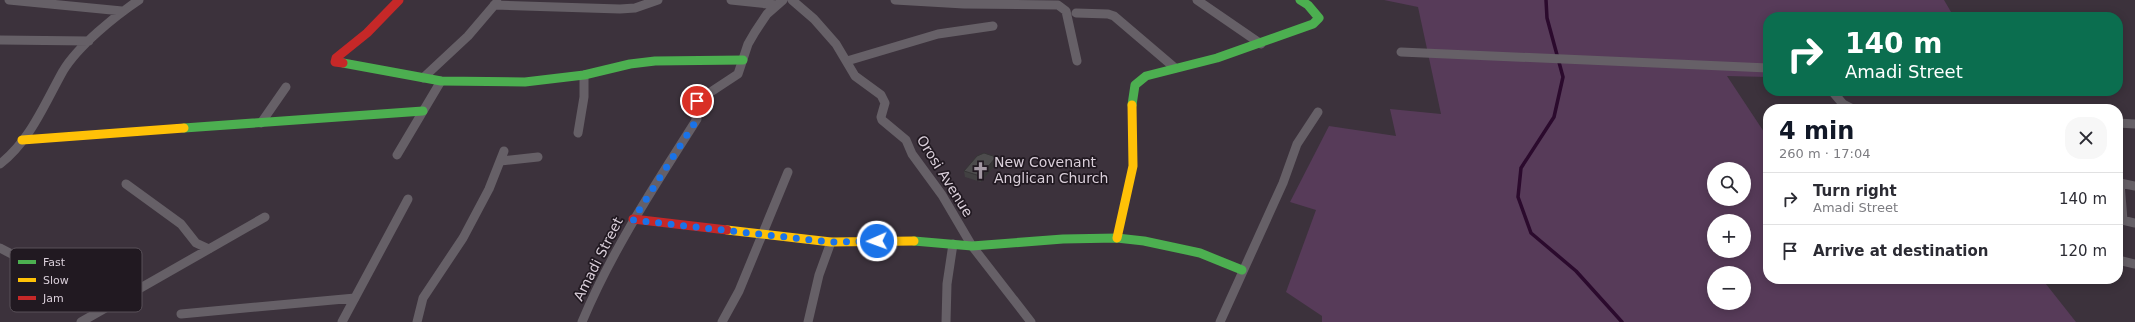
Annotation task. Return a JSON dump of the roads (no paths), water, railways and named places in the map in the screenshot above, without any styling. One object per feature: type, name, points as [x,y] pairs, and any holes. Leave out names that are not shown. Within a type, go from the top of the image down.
[{"type":"street","points":[[9,0],[111,12],[122,11]]},
{"type":"street","points":[[0,164],[12,154],[46,106],[64,70],[89,41],[122,11],[139,0]]},
{"type":"street","points":[[399,0],[367,33],[336,58],[335,62],[441,81],[525,82],[584,75],[630,64],[655,61],[743,60]]},
{"type":"street","points":[[423,78],[468,36],[496,3],[620,9],[635,8],[658,0]]},
{"type":"street","points":[[731,0],[780,2]]},
{"type":"street","name":"Orosi Avenue","points":[[792,0],[814,19],[836,44],[856,76],[884,99],[885,103],[880,117],[906,140],[912,154],[942,195],[972,246],[1031,322]]},
{"type":"street","points":[[895,0],[964,4],[1058,4],[1066,11],[1077,61]]},
{"type":"street","points":[[1197,0],[1261,44]]},
{"type":"street","points":[[1117,238],[1133,166],[1133,90],[1135,85],[1146,76],[1261,44],[1308,27],[1317,21],[1317,14],[1300,0]]},
{"type":"street","name":"Amadi Street","points":[[582,322],[597,286],[633,220],[694,124],[696,119],[694,106],[697,101],[708,92],[732,79],[741,69],[749,44],[763,20],[780,2]]},
{"type":"street","points":[[1076,13],[1108,14],[1114,16],[1176,68]]},
{"type":"street","points":[[847,61],[938,34],[993,26]]},
{"type":"street","points":[[0,40],[89,41]]},
{"type":"street","points":[[1401,52],[1763,68]]},
{"type":"street","points":[[578,133],[584,97],[584,75]]},
{"type":"street","points":[[397,155],[441,81]]},
{"type":"street","points":[[261,122],[286,87]]},
{"type":"street","points":[[1836,96],[1843,104]]},
{"type":"street","points":[[22,140],[423,111]]},
{"type":"street","points":[[1220,322],[1242,270],[1283,183],[1297,144],[1318,112]]},
{"type":"street","points":[[2123,123],[2135,124]]},
{"type":"street","points":[[416,322],[423,298],[463,238],[489,189],[504,151]]},
{"type":"street","points":[[0,154],[12,154]]},
{"type":"street","points":[[500,161],[538,157]]},
{"type":"street","points":[[722,322],[739,291],[788,172]]},
{"type":"street","points":[[126,184],[181,224],[196,243],[209,249]]},
{"type":"street","points":[[2123,184],[2135,186]]},
{"type":"street","points":[[342,322],[408,199]]},
{"type":"street","points":[[142,287],[265,217]]},
{"type":"street","points":[[633,220],[830,242],[908,240],[972,246],[1063,239],[1117,238],[1144,241],[1200,253],[1242,270]]},
{"type":"street","points":[[2123,220],[2135,223]]},
{"type":"street","points":[[808,322],[819,275],[830,242]]},
{"type":"street","points":[[946,322],[947,284],[953,244]]},
{"type":"street","points":[[0,248],[10,253]]},
{"type":"street","points":[[2123,261],[2135,264]]},
{"type":"street","points":[[181,314],[355,298]]},
{"type":"street","points":[[81,322],[96,313]]},
{"type":"waterway","points":[[1546,0],[1547,18],[1563,77],[1554,117],[1521,168],[1518,197],[1531,233],[1576,271],[1622,322]]},
{"type":"place","name":"New Covenant Anglican Church","points":[[981,170]]}]
